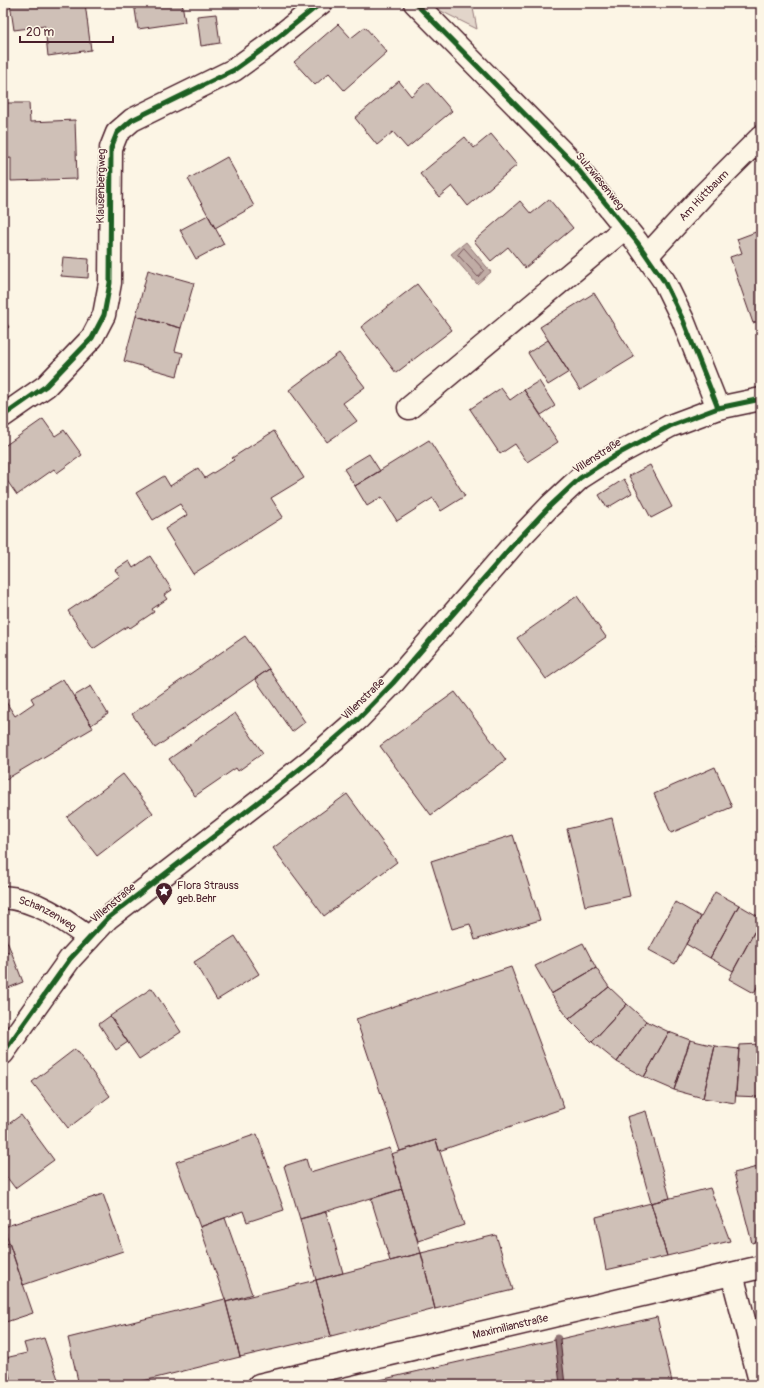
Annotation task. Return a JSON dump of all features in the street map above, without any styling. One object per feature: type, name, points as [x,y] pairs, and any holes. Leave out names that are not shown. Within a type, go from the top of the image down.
[{"type":"street","name":"Klausenbergweg","points":[[3,416],[46,386],[92,338],[104,315],[110,283],[111,148],[117,133],[132,120],[234,70],[266,47],[321,3]]},
{"type":"street","name":"Sulzwiesenweg","points":[[415,3],[572,162],[647,256],[664,281],[683,320],[718,408]]},
{"type":"street","name":"Am Hüttbaum","points":[[647,256],[704,194],[761,137]]},
{"type":"street","points":[[409,408],[625,228]]},
{"type":"street","name":"Villenstraße","points":[[3,1053],[70,959],[108,918],[266,796],[311,760],[358,719],[393,683],[512,546],[550,506],[580,478],[616,455],[670,426],[718,408],[761,399]]},
{"type":"street","name":"Schanzenweg","points":[[3,897],[16,898],[44,908],[89,938]]},
{"type":"street","name":"Maximilianstraße","points":[[259,1385],[761,1267]]},
{"type":"street","points":[[732,1274],[761,1385]]},
{"type":"path","points":[[761,606],[757,646],[761,656]]},
{"type":"shaded area","points":[[425,3],[472,3],[477,29]]},
{"type":"water","points":[[466,242],[491,272],[477,284],[451,254]]},
{"type":"building","points":[[10,3],[85,3],[91,50],[48,56],[45,26],[14,30]]},
{"type":"building","points":[[134,3],[182,3],[185,22],[138,29]]},
{"type":"building","points":[[216,14],[220,43],[201,46],[197,16]]},
{"type":"building","points":[[338,24],[351,38],[365,27],[387,52],[344,90],[329,73],[315,85],[294,62]]},
{"type":"building","points":[[399,81],[411,96],[427,82],[452,111],[407,148],[393,132],[377,145],[355,118]]},
{"type":"building","points":[[3,103],[29,103],[30,122],[75,120],[77,179],[11,181],[11,158],[3,159]]},
{"type":"building","points":[[491,134],[517,165],[468,206],[452,186],[439,197],[420,174],[465,137],[474,148]]},
{"type":"building","points":[[227,157],[254,206],[215,228],[188,179]]},
{"type":"building","points":[[549,199],[573,228],[525,268],[508,247],[491,261],[474,241],[520,201],[531,214]]},
{"type":"building","points":[[208,215],[224,244],[196,259],[180,230]]},
{"type":"building","points":[[761,230],[761,320],[753,323],[730,257],[742,253],[737,239]]},
{"type":"building","points":[[63,257],[89,259],[88,278],[61,276]]},
{"type":"building","points":[[148,270],[194,283],[181,328],[136,316]]},
{"type":"building","points":[[417,284],[452,330],[396,373],[361,327]]},
{"type":"building","points":[[594,293],[634,357],[580,390],[540,327]]},
{"type":"building","points":[[136,316],[181,328],[175,351],[183,353],[177,376],[124,361]]},
{"type":"building","points":[[3,318],[9,327],[3,332]]},
{"type":"building","points":[[548,340],[569,372],[548,385],[528,353]]},
{"type":"building","points":[[339,353],[365,387],[343,403],[357,421],[327,442],[289,390]]},
{"type":"building","points":[[539,381],[555,406],[541,415],[524,390]]},
{"type":"building","points":[[501,388],[510,400],[524,390],[558,442],[527,462],[515,444],[500,454],[470,409]]},
{"type":"building","points":[[43,419],[55,436],[64,430],[82,455],[57,473],[54,469],[17,495],[3,475],[3,447]]},
{"type":"building","points":[[274,431],[304,478],[271,498],[283,517],[193,574],[165,529],[187,515],[180,504],[153,520],[136,493],[164,476],[170,486],[198,468],[205,478],[234,460],[232,458]]},
{"type":"building","points":[[429,440],[465,496],[441,511],[433,498],[397,521],[382,497],[367,506],[355,486]]},
{"type":"building","points":[[369,454],[380,471],[355,486],[344,469]]},
{"type":"building","points":[[650,465],[672,507],[651,518],[629,476]]},
{"type":"building","points":[[624,479],[632,493],[607,508],[599,495]]},
{"type":"building","points":[[150,556],[172,590],[164,595],[167,599],[152,609],[154,612],[130,628],[128,626],[93,649],[68,611],[120,576],[115,570],[129,561],[133,568]]},
{"type":"building","points":[[577,596],[606,637],[546,679],[517,638]]},
{"type":"building","points":[[245,636],[269,669],[155,748],[132,714]]},
{"type":"building","points":[[269,669],[305,722],[292,732],[255,679]]},
{"type":"building","points":[[63,679],[93,728],[3,781],[3,703],[6,702],[15,716],[34,703],[31,698]]},
{"type":"building","points":[[91,686],[108,714],[91,725],[74,696]]},
{"type":"building","points":[[455,692],[506,760],[431,815],[380,746]]},
{"type":"building","points":[[235,713],[263,753],[238,771],[236,768],[195,796],[169,759]]},
{"type":"building","points":[[715,767],[732,807],[671,833],[654,794]]},
{"type":"building","points":[[123,774],[153,813],[97,856],[67,817]]},
{"type":"building","points":[[347,794],[397,862],[324,916],[273,848]]},
{"type":"building","points":[[612,818],[630,896],[585,906],[567,829]]},
{"type":"building","points":[[513,835],[540,920],[475,940],[470,924],[452,929],[431,861]]},
{"type":"building","points":[[715,892],[739,905],[710,958],[686,944]]},
{"type":"building","points":[[675,902],[701,917],[675,964],[649,950]]},
{"type":"building","points":[[739,905],[761,918],[761,920],[733,971],[710,958]]},
{"type":"building","points":[[3,932],[11,951],[3,954]]},
{"type":"building","points":[[754,932],[761,936],[761,979],[754,993],[729,979]]},
{"type":"building","points":[[235,936],[259,974],[217,1000],[194,962]]},
{"type":"building","points":[[583,943],[596,968],[551,994],[535,966]]},
{"type":"building","points":[[11,951],[23,982],[3,990],[3,954]]},
{"type":"building","points":[[511,967],[564,1108],[439,1151],[436,1140],[400,1151],[356,1019]]},
{"type":"building","points":[[596,968],[609,987],[569,1019],[551,994]]},
{"type":"building","points":[[609,987],[627,1004],[592,1042],[569,1019]]},
{"type":"building","points":[[152,988],[181,1032],[139,1059],[110,1016]]},
{"type":"building","points":[[627,1004],[646,1021],[617,1062],[592,1042]]},
{"type":"building","points":[[110,1016],[128,1042],[116,1050],[99,1024]]},
{"type":"building","points":[[646,1021],[669,1032],[644,1077],[617,1062]]},
{"type":"building","points":[[669,1032],[690,1040],[674,1090],[644,1077]]},
{"type":"building","points":[[690,1040],[715,1046],[703,1098],[674,1090]]},
{"type":"building","points":[[761,1044],[761,1097],[736,1096],[739,1045]]},
{"type":"building","points":[[715,1046],[739,1049],[735,1103],[703,1098]]},
{"type":"building","points":[[75,1049],[110,1096],[68,1128],[32,1082]]},
{"type":"building","points":[[646,1111],[670,1198],[651,1203],[627,1117]]},
{"type":"building","points":[[21,1115],[54,1160],[15,1188],[3,1172],[3,1128]]},
{"type":"building","points":[[257,1134],[284,1210],[247,1222],[243,1211],[200,1227],[176,1162]]},
{"type":"building","points":[[436,1140],[464,1225],[418,1241],[391,1154]]},
{"type":"building","points":[[390,1148],[402,1189],[300,1219],[284,1166],[306,1159],[310,1172]]},
{"type":"building","points":[[761,1166],[761,1240],[752,1243],[734,1173]]},
{"type":"building","points":[[710,1188],[730,1241],[667,1256],[651,1203]]},
{"type":"building","points":[[402,1189],[421,1253],[390,1261],[371,1199]]},
{"type":"building","points":[[103,1194],[123,1251],[23,1285],[4,1227]]},
{"type":"building","points":[[651,1203],[667,1256],[606,1270],[596,1217]]},
{"type":"building","points":[[326,1212],[343,1273],[316,1280],[300,1219]]},
{"type":"building","points":[[225,1218],[252,1294],[226,1302],[200,1227]]},
{"type":"building","points":[[496,1235],[513,1290],[435,1309],[421,1253]]},
{"type":"building","points":[[9,1243],[33,1313],[3,1323],[3,1245]]},
{"type":"building","points":[[421,1253],[435,1309],[331,1336],[316,1280]]},
{"type":"building","points":[[316,1280],[331,1336],[240,1357],[226,1302]]},
{"type":"building","points":[[225,1299],[240,1357],[127,1385],[79,1385],[68,1338]]},
{"type":"building","points":[[657,1317],[672,1382],[660,1385],[565,1385],[560,1339]]},
{"type":"building","points":[[44,1338],[60,1385],[12,1385],[5,1358],[27,1353],[24,1343]]},
{"type":"building","points":[[555,1340],[560,1385],[358,1385]]},
{"type":"waterway","points":[[557,1339],[562,1385]]},
{"type":"cycle path","points":[[3,416],[46,386],[92,338],[104,315],[110,283],[111,148],[117,133],[132,120],[234,70],[266,47],[321,3]]},
{"type":"cycle path","points":[[415,3],[572,162],[637,242],[664,281],[683,320],[718,408]]},
{"type":"cycle path","points":[[3,1053],[70,959],[108,918],[266,796],[311,760],[358,719],[393,683],[512,546],[550,506],[580,478],[616,455],[670,426],[718,408],[761,399]]},
{"type":"place","name":"Flora Strauss geb.Behr","points":[[164,906]]}]
